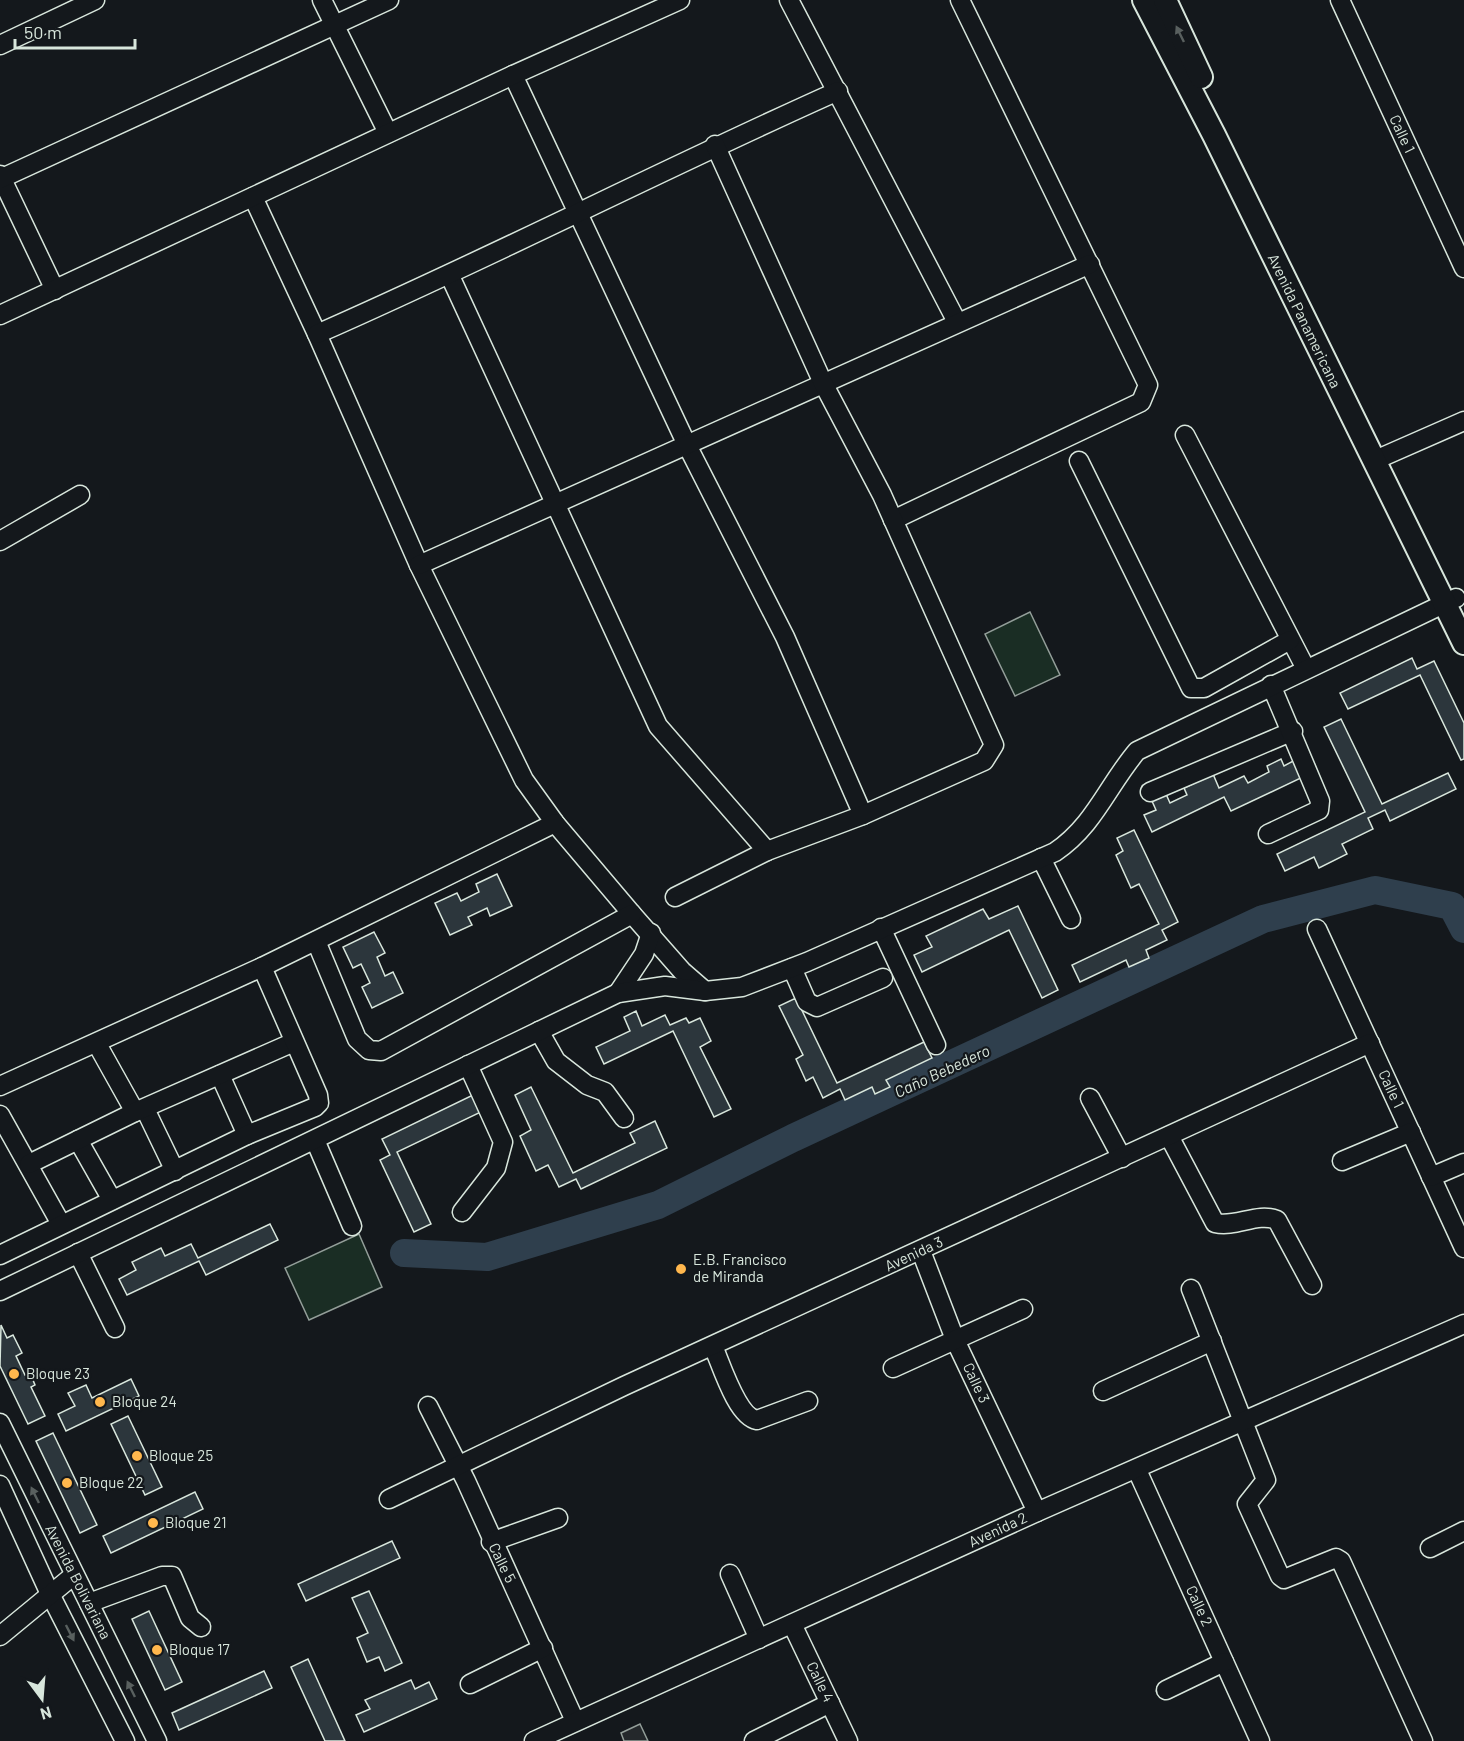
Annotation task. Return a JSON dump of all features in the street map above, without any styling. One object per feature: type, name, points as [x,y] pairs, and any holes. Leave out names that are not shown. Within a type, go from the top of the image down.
[{"type":"main road","name":"Avenida Panamericana","points":[[1144,0],[1455,606],[1464,643]]},
{"type":"main road","name":"Avenida Panamericana","points":[[1165,0],[1380,458]]},
{"type":"street","points":[[0,45],[95,0]]},
{"type":"street","points":[[322,0],[388,133]]},
{"type":"street","points":[[55,290],[1,177],[389,0]]},
{"type":"street","points":[[0,315],[513,75],[680,0]]},
{"type":"street","points":[[789,0],[957,322]]},
{"type":"street","points":[[893,520],[1142,402],[1148,385],[960,0]]},
{"type":"street","name":"Calle 1","points":[[1340,0],[1464,268]]},
{"type":"street","points":[[513,75],[687,445],[785,637],[863,815]]},
{"type":"street","points":[[317,334],[450,276],[716,145],[838,91]]},
{"type":"street","points":[[675,897],[767,851],[863,815],[984,761],[994,745],[893,520],[823,383],[716,145]]},
{"type":"street","points":[[253,197],[317,334],[419,564],[524,780],[555,823],[632,914],[682,971],[705,991]]},
{"type":"street","points":[[419,564],[1090,264]]},
{"type":"street","points":[[450,276],[658,726],[767,851]]},
{"type":"street","points":[[1380,458],[1464,421]]},
{"type":"street","points":[[1185,435],[1306,669]]},
{"type":"street","points":[[1079,461],[1191,688],[1204,688],[1290,640]]},
{"type":"street","points":[[0,542],[80,495]]},
{"type":"street","points":[[0,1292],[618,993],[665,986],[705,991],[742,987],[792,968],[1041,858],[1071,842],[1087,825],[1119,773],[1137,751],[1306,669],[1455,606]]},
{"type":"street","points":[[1268,834],[1319,810],[1320,801],[1293,730],[1271,685]]},
{"type":"street","points":[[1150,792],[1293,730]]},
{"type":"street","points":[[0,1086],[97,1044],[262,967],[555,823]]},
{"type":"street","points":[[1041,858],[1071,919]]},
{"type":"street","points":[[316,941],[357,1039],[369,1050],[381,1051],[632,914]]},
{"type":"street","points":[[881,928],[936,1046]]},
{"type":"street","name":"Calle 1","points":[[1317,929],[1464,1248]]},
{"type":"street","points":[[618,993],[644,954],[651,933]]},
{"type":"street","points":[[0,1255],[247,1135],[315,1107],[320,1102],[262,967]]},
{"type":"street","points":[[792,968],[807,1002],[817,1007],[883,978]]},
{"type":"street","points":[[539,1031],[556,1061],[586,1084],[605,1092],[624,1118]]},
{"type":"street","points":[[29,1164],[294,1042]]},
{"type":"street","name":"Avenida 3","points":[[389,1499],[457,1465],[1370,1042]]},
{"type":"street","points":[[97,1044],[175,1171]]},
{"type":"street","points":[[462,1212],[496,1168],[503,1143],[468,1065]]},
{"type":"street","points":[[220,1075],[247,1135]]},
{"type":"street","points":[[1090,1098],[1122,1158]]},
{"type":"street","points":[[0,1115],[61,1224]]},
{"type":"street","points":[[1342,1161],[1411,1132]]},
{"type":"street","points":[[1169,1136],[1215,1223],[1225,1225],[1267,1216],[1277,1220],[1312,1285]]},
{"type":"street","points":[[78,1140],[111,1200]]},
{"type":"street","points":[[315,1140],[352,1226]]},
{"type":"street","points":[[1431,1176],[1464,1163]]},
{"type":"street","name":"Calle 3","points":[[921,1251],[956,1342],[1037,1512]]},
{"type":"street","points":[[78,1253],[115,1328]]},
{"type":"street","points":[[1191,1289],[1266,1480],[1247,1504],[1280,1576],[1284,1579],[1336,1558],[1341,1561],[1423,1741]]},
{"type":"street","points":[[892,1368],[956,1342],[1023,1309]]},
{"type":"street","name":"Avenida 2","points":[[534,1741],[1037,1512],[1244,1423],[1464,1323]]},
{"type":"street","points":[[1103,1391],[1212,1341]]},
{"type":"street","points":[[713,1346],[740,1407],[750,1419],[757,1420],[808,1401]]},
{"type":"street","name":"Calle 5","points":[[428,1406],[543,1648],[575,1721]]},
{"type":"street","name":"Avenida Bolivariana","points":[[0,1423],[157,1741]]},
{"type":"street","name":"Calle 2","points":[[1137,1470],[1260,1741]]},
{"type":"street","name":"Avenida Bolivariana","points":[[0,1485],[50,1594],[125,1741]]},
{"type":"street","points":[[491,1542],[558,1518]]},
{"type":"street","points":[[1430,1548],[1464,1531]]},
{"type":"street","points":[[730,1574],[759,1639]]},
{"type":"street","points":[[0,1636],[74,1575]]},
{"type":"street","points":[[89,1603],[162,1576],[172,1576],[190,1618],[201,1627]]},
{"type":"street","name":"Calle 4","points":[[792,1624],[848,1741]]},
{"type":"street","points":[[470,1684],[543,1648]]},
{"type":"street","points":[[1166,1690],[1224,1662]]},
{"type":"street","points":[[754,1741],[830,1703]]},
{"type":"green space","points":[[1030,612],[1060,675],[1015,696],[985,634]]},
{"type":"green space","points":[[359,1234],[382,1287],[309,1320],[285,1268]]},
{"type":"shaded area","points":[[640,1724],[648,1741],[624,1741],[621,1733]]},
{"type":"building","points":[[1412,658],[1417,669],[1434,661],[1464,723],[1464,759],[1461,760],[1420,675],[1348,709],[1340,693]]},
{"type":"building","points":[[1341,719],[1382,804],[1448,773],[1456,789],[1390,821],[1385,810],[1368,818],[1373,829],[1342,844],[1347,854],[1319,868],[1314,857],[1285,871],[1277,854],[1365,812],[1324,727]]},
{"type":"building","points":[[1281,759],[1284,766],[1295,760],[1303,777],[1231,811],[1224,797],[1152,832],[1144,815],[1156,810],[1152,801],[1166,794],[1170,803],[1187,795],[1184,788],[1213,774],[1219,788],[1244,776],[1248,783],[1269,772],[1267,766]]},
{"type":"building","points":[[1134,830],[1178,922],[1162,930],[1167,940],[1146,950],[1149,958],[1129,967],[1126,960],[1080,982],[1072,965],[1159,924],[1139,884],[1131,888],[1116,855],[1123,851],[1117,838]]},
{"type":"building","points":[[497,874],[512,906],[490,916],[487,908],[468,917],[472,925],[450,935],[435,903],[457,893],[461,901],[479,892],[476,884]]},
{"type":"building","points":[[1018,906],[1058,990],[1042,998],[1009,930],[922,972],[914,955],[932,947],[926,936],[983,909],[989,919]]},
{"type":"building","points":[[374,932],[385,953],[377,957],[385,976],[393,972],[403,993],[372,1008],[362,987],[370,983],[361,964],[353,968],[343,947]]},
{"type":"building","points":[[796,998],[837,1083],[924,1042],[932,1058],[886,1080],[890,1087],[875,1094],[872,1087],[845,1100],[840,1089],[823,1098],[813,1077],[806,1081],[796,1059],[803,1055],[779,1006]]},
{"type":"building","points":[[636,1011],[642,1026],[665,1015],[670,1025],[686,1018],[689,1023],[700,1018],[711,1041],[700,1047],[731,1109],[714,1117],[673,1031],[604,1064],[596,1047],[630,1031],[624,1017]]},
{"type":"building","points":[[531,1087],[573,1173],[635,1143],[630,1133],[655,1121],[667,1148],[581,1189],[576,1179],[559,1187],[548,1165],[536,1171],[520,1136],[531,1130],[515,1095]]},
{"type":"building","points":[[475,1094],[483,1111],[397,1152],[431,1224],[414,1232],[380,1160],[390,1155],[382,1139]]},
{"type":"building","points":[[270,1224],[278,1240],[206,1275],[199,1261],[127,1295],[119,1279],[136,1270],[132,1262],[161,1248],[165,1256],[191,1244],[198,1258]]},
{"type":"building","name":"Bloque 23","points":[[1,1325],[7,1338],[13,1335],[22,1353],[16,1356],[25,1375],[30,1373],[35,1385],[31,1387],[45,1416],[28,1424],[0,1366]]},
{"type":"building","name":"Bloque 24","points":[[131,1379],[139,1396],[66,1431],[58,1414],[75,1406],[68,1393],[86,1385],[92,1398]]},
{"type":"building","name":"Bloque 25","points":[[128,1416],[162,1487],[145,1495],[111,1424]]},
{"type":"building","name":"Bloque 22","points":[[53,1433],[97,1525],[80,1533],[36,1441]]},
{"type":"building","name":"Bloque 21","points":[[195,1492],[203,1509],[111,1553],[103,1536]]},
{"type":"building","points":[[392,1541],[400,1558],[306,1601],[298,1584]]},
{"type":"building","points":[[369,1591],[402,1663],[385,1671],[379,1657],[367,1662],[357,1638],[368,1633],[352,1598]]},
{"type":"building","name":"Bloque 17","points":[[149,1611],[182,1682],[165,1690],[132,1619]]},
{"type":"building","points":[[308,1659],[345,1741],[325,1741],[291,1667]]},
{"type":"building","points":[[264,1671],[272,1688],[179,1730],[172,1713]]},
{"type":"building","points":[[411,1680],[415,1689],[429,1682],[437,1699],[364,1732],[356,1715],[370,1709],[365,1700]]},
{"type":"waterway","name":"Caño Bebedero","points":[[404,1253],[487,1257],[658,1205],[793,1138],[1263,919],[1375,890],[1452,906],[1464,929]]},
{"type":"place","name":"E.B. Francisco de Miranda","points":[[681,1269]]},
{"type":"place","name":"Bloque 23","points":[[14,1374]]},
{"type":"place","name":"Bloque 24","points":[[100,1402]]},
{"type":"place","name":"Bloque 25","points":[[137,1456]]},
{"type":"place","name":"Bloque 22","points":[[67,1483]]},
{"type":"place","name":"Bloque 21","points":[[153,1523]]},
{"type":"place","name":"Bloque 17","points":[[157,1650]]}]
